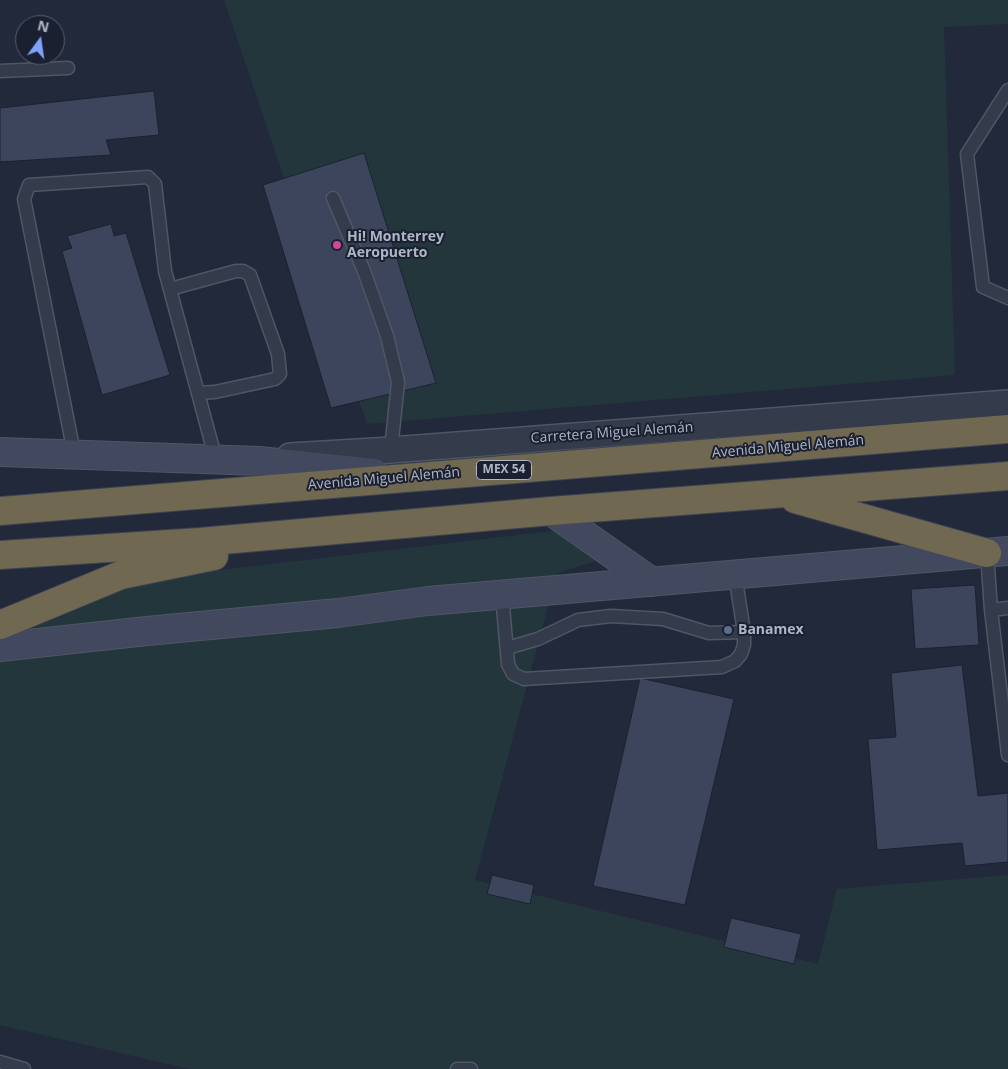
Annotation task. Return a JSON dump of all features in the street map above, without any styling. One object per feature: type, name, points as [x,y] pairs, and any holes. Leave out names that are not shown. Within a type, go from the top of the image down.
[{"type":"highway","name":"Avenida Miguel Alemán","points":[[0,511],[1008,429]]},
{"type":"highway","points":[[0,555],[200,542],[551,511],[1008,476]]},
{"type":"highway","points":[[777,493],[997,552]]},
{"type":"highway","points":[[0,625],[121,575],[204,557],[285,547],[450,520]]},
{"type":"street","name":"Carretera Miguel Alemán","points":[[216,460],[391,450],[1008,403]]},
{"type":"street","points":[[0,452],[74,453],[259,461],[349,471],[425,476]]},
{"type":"street","points":[[551,511],[652,582]]},
{"type":"street","points":[[0,647],[148,631],[338,614],[428,601],[997,552]]},
{"type":"lane","points":[[0,71],[68,68]]},
{"type":"lane","points":[[1008,90],[967,154],[983,287],[1008,298]]},
{"type":"lane","points":[[74,453],[24,199],[29,185],[148,177],[155,184],[164,271],[216,460]]},
{"type":"lane","points":[[333,198],[364,271],[387,336],[398,382],[391,450]]},
{"type":"lane","points":[[170,289],[236,271],[243,271],[250,275],[278,354],[280,374],[275,379],[215,392],[198,392]]},
{"type":"lane","points":[[997,552],[991,610],[1008,755]]},
{"type":"lane","points":[[502,595],[508,664],[514,674],[524,679],[722,667],[735,661],[741,654],[744,632],[735,574]]},
{"type":"lane","points":[[991,610],[1008,608]]},
{"type":"lane","points":[[506,648],[538,639],[578,620],[611,616],[663,619],[709,633],[744,632]]},
{"type":"lane","points":[[0,1062],[24,1069]]},
{"type":"lane","points":[[458,1069],[471,1069]]},
{"type":"shaded area","points":[[224,0],[1008,0],[1008,24],[944,27],[955,375],[367,424]]},
{"type":"shaded area","points":[[561,530],[599,560],[557,573],[475,880],[818,964],[837,889],[1008,875],[1008,1069],[189,1069],[0,1025],[0,638],[126,581]]},
{"type":"building","points":[[154,91],[159,135],[106,140],[111,155],[0,162],[0,108]]},
{"type":"building","name":"Hi! Monterrey Aeropuerto","points":[[364,153],[436,383],[331,408],[263,185]]},
{"type":"building","points":[[111,224],[114,236],[126,233],[170,375],[102,395],[62,251],[72,248],[67,236]]},
{"type":"building","points":[[975,585],[979,645],[915,649],[911,589]]},
{"type":"building","points":[[962,665],[978,796],[1008,793],[1008,862],[965,866],[962,843],[877,850],[868,739],[896,737],[891,673]]},
{"type":"building","points":[[640,678],[734,699],[685,905],[593,886]]},
{"type":"building","points":[[492,875],[534,885],[530,904],[487,894]]},
{"type":"building","points":[[731,918],[801,934],[794,964],[724,947]]},
{"type":"place","name":"Hi! Monterrey Aeropuerto","points":[[337,245]]},
{"type":"place","name":"Banamex","points":[[728,630]]}]
